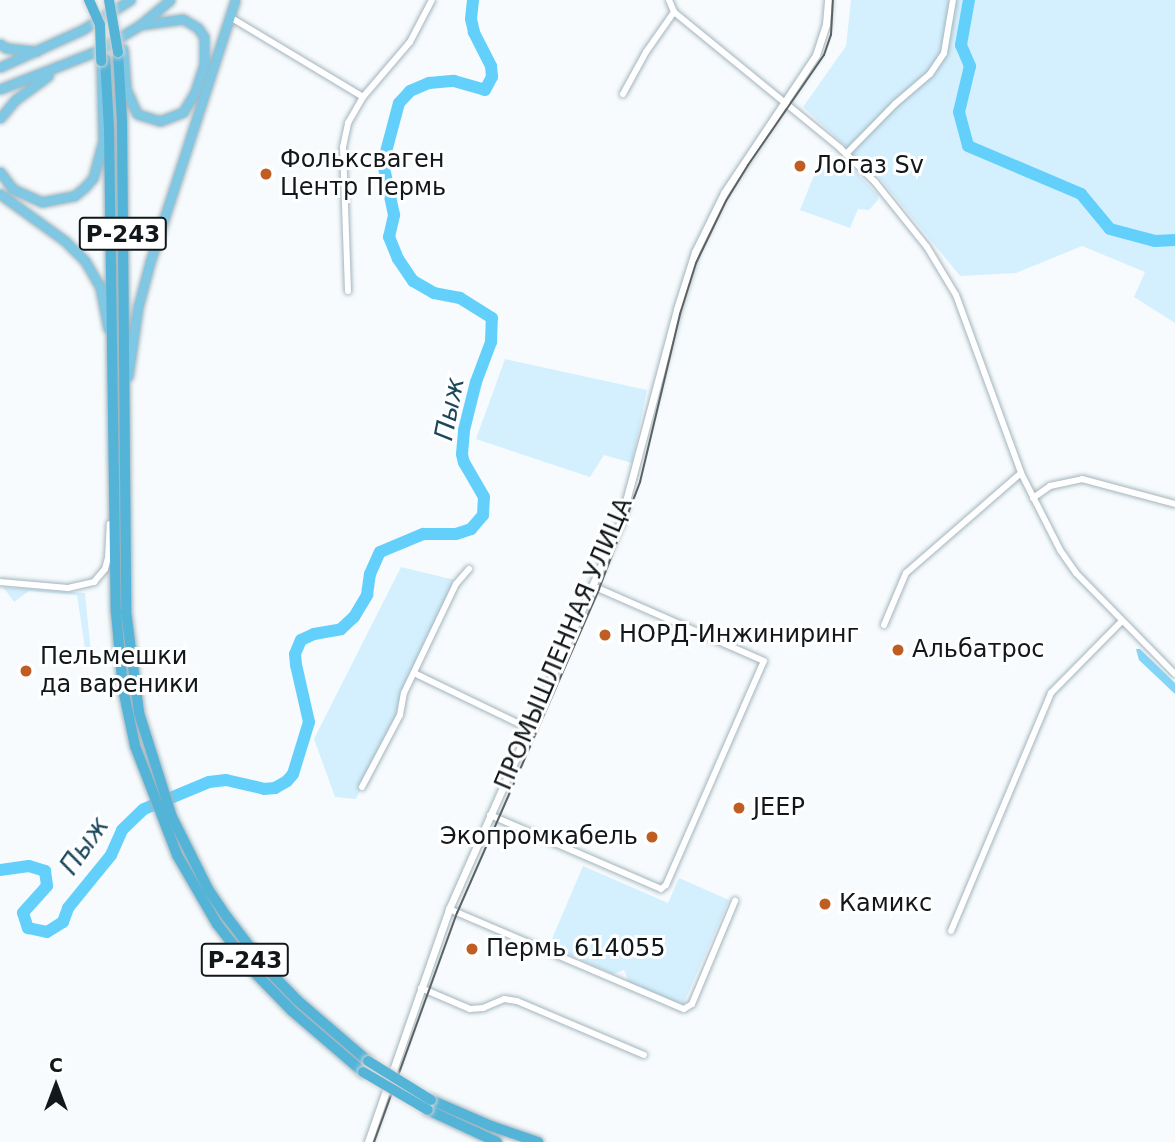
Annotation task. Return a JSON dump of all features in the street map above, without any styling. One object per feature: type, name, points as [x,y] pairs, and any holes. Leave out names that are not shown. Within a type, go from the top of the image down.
[{"type":"highway","points":[[91,0],[100,25],[103,60]]},
{"type":"highway","name":"Р-243","points":[[107,0],[120,51],[126,416],[125,564],[130,661],[152,779]]},
{"type":"highway","name":"Р-243","points":[[103,60],[112,375],[112,504],[120,662],[128,715],[198,894],[234,947],[292,1011],[363,1072],[497,1142]]},
{"type":"highway","name":"Р-243","points":[[168,819],[208,889],[243,941],[297,1000],[368,1061],[429,1105],[538,1142]]},
{"type":"main road","points":[[0,67],[39,52],[130,0]]},
{"type":"main road","points":[[0,89],[57,69],[97,51],[140,25],[170,0]]},
{"type":"main road","points":[[126,416],[129,358],[138,307],[235,0]]},
{"type":"main road","points":[[120,51],[126,89],[137,114],[160,121],[183,112],[195,92],[204,64],[204,37],[198,28],[183,19],[171,18],[140,25]]},
{"type":"main road","points":[[0,44],[39,52]]},
{"type":"main road","points":[[0,172],[13,189],[42,202],[74,196],[84,188],[93,178],[103,141],[103,60]]},
{"type":"main road","points":[[0,118],[16,100],[57,69]]},
{"type":"main road","points":[[0,194],[65,241],[91,271],[105,303],[112,375]]},
{"type":"street","points":[[348,291],[343,147],[348,123],[363,97],[410,42],[432,0]]},
{"type":"street","points":[[669,0],[674,12],[846,154],[875,182],[943,269],[956,295],[1021,473],[1066,560],[1175,674]]},
{"type":"street","name":"ПРОМЫШЛЕННАЯ УЛИЦА","points":[[368,1142],[449,909],[593,586],[630,493],[677,309],[695,252],[724,193],[808,70],[822,40],[828,0]]},
{"type":"street","points":[[846,154],[930,74],[944,53],[953,0]]},
{"type":"street","points":[[623,94],[646,52],[674,12]]},
{"type":"street","points":[[230,17],[363,97]]},
{"type":"street","points":[[884,625],[906,573],[1021,473]]},
{"type":"street","points":[[1033,498],[1050,486],[1082,479],[1175,504]]},
{"type":"street","points":[[0,582],[68,588],[84,587],[94,582],[105,569],[108,558],[112,504]]},
{"type":"street","points":[[362,787],[400,715],[404,694],[456,584],[470,569]]},
{"type":"street","points":[[490,815],[661,890],[666,885],[764,661],[593,586]]},
{"type":"street","points":[[951,931],[1051,693],[1122,621]]},
{"type":"street","points":[[414,673],[530,729]]},
{"type":"street","points":[[449,909],[688,1009],[736,901]]},
{"type":"street","points":[[421,988],[470,1009],[483,1008],[504,999],[517,1001],[644,1055]]},
{"type":"shaded area","points":[[851,0],[1175,0],[1175,323],[1134,297],[1145,272],[1082,246],[1016,273],[960,276],[878,176],[803,107],[846,46]]},
{"type":"shaded area","points":[[831,151],[833,157],[856,172],[878,195],[878,200],[869,210],[858,209],[850,228],[800,210],[821,158]]},
{"type":"shaded area","points":[[505,359],[647,390],[632,463],[604,455],[590,477],[476,439]]},
{"type":"shaded area","points":[[401,567],[459,581],[356,799],[335,797],[314,739]]},
{"type":"shaded area","points":[[3,587],[85,593],[91,653],[86,655],[77,595],[29,591],[14,602]]},
{"type":"shaded area","points":[[1136,649],[1140,649],[1175,683],[1175,694],[1139,660]]},
{"type":"shaded area","points":[[583,866],[668,903],[679,878],[729,900],[683,1005],[629,982],[624,970],[613,974],[549,946]]},
{"type":"waterway","name":"Пыж","points":[[0,870],[29,866],[45,871],[47,886],[23,913],[28,928],[47,932],[63,922],[68,908],[111,855],[122,830],[144,809],[209,782],[226,780],[264,789],[275,788],[287,781],[293,774],[309,722],[296,665],[295,654],[301,640],[314,634],[341,629],[354,617],[367,595],[370,574],[380,552],[423,534],[456,534],[471,529],[483,515],[484,497],[464,463],[462,454],[464,430],[476,382],[491,342],[492,318],[460,298],[434,293],[413,281],[398,259],[389,237],[394,215],[383,163],[399,103],[410,91],[429,83],[454,81],[485,90],[492,77],[491,66],[474,32],[471,19],[473,0]]},
{"type":"waterway","points":[[969,0],[961,45],[970,66],[959,112],[968,146],[1081,194],[1110,229],[1155,241],[1175,240]]},
{"type":"tram line","points":[[374,1142],[457,913],[599,589],[640,482],[680,314],[696,263],[726,201],[748,165],[824,55],[831,35],[833,0]]},
{"type":"place","name":"Логаз Sv","points":[[800,166]]},
{"type":"place","name":"Фольксваген Центр Пермь","points":[[266,174]]},
{"type":"place","name":"НОРД-Инжиниринг","points":[[605,635]]},
{"type":"place","name":"Альбатрос","points":[[898,650]]},
{"type":"place","name":"Пельмешки да вареники","points":[[26,671]]},
{"type":"place","name":"JEEP","points":[[739,808]]},
{"type":"place","name":"Экопромкабель","points":[[652,837]]},
{"type":"place","name":"Камикс","points":[[825,904]]},
{"type":"place","name":"Пермь 614055","points":[[472,949]]}]
